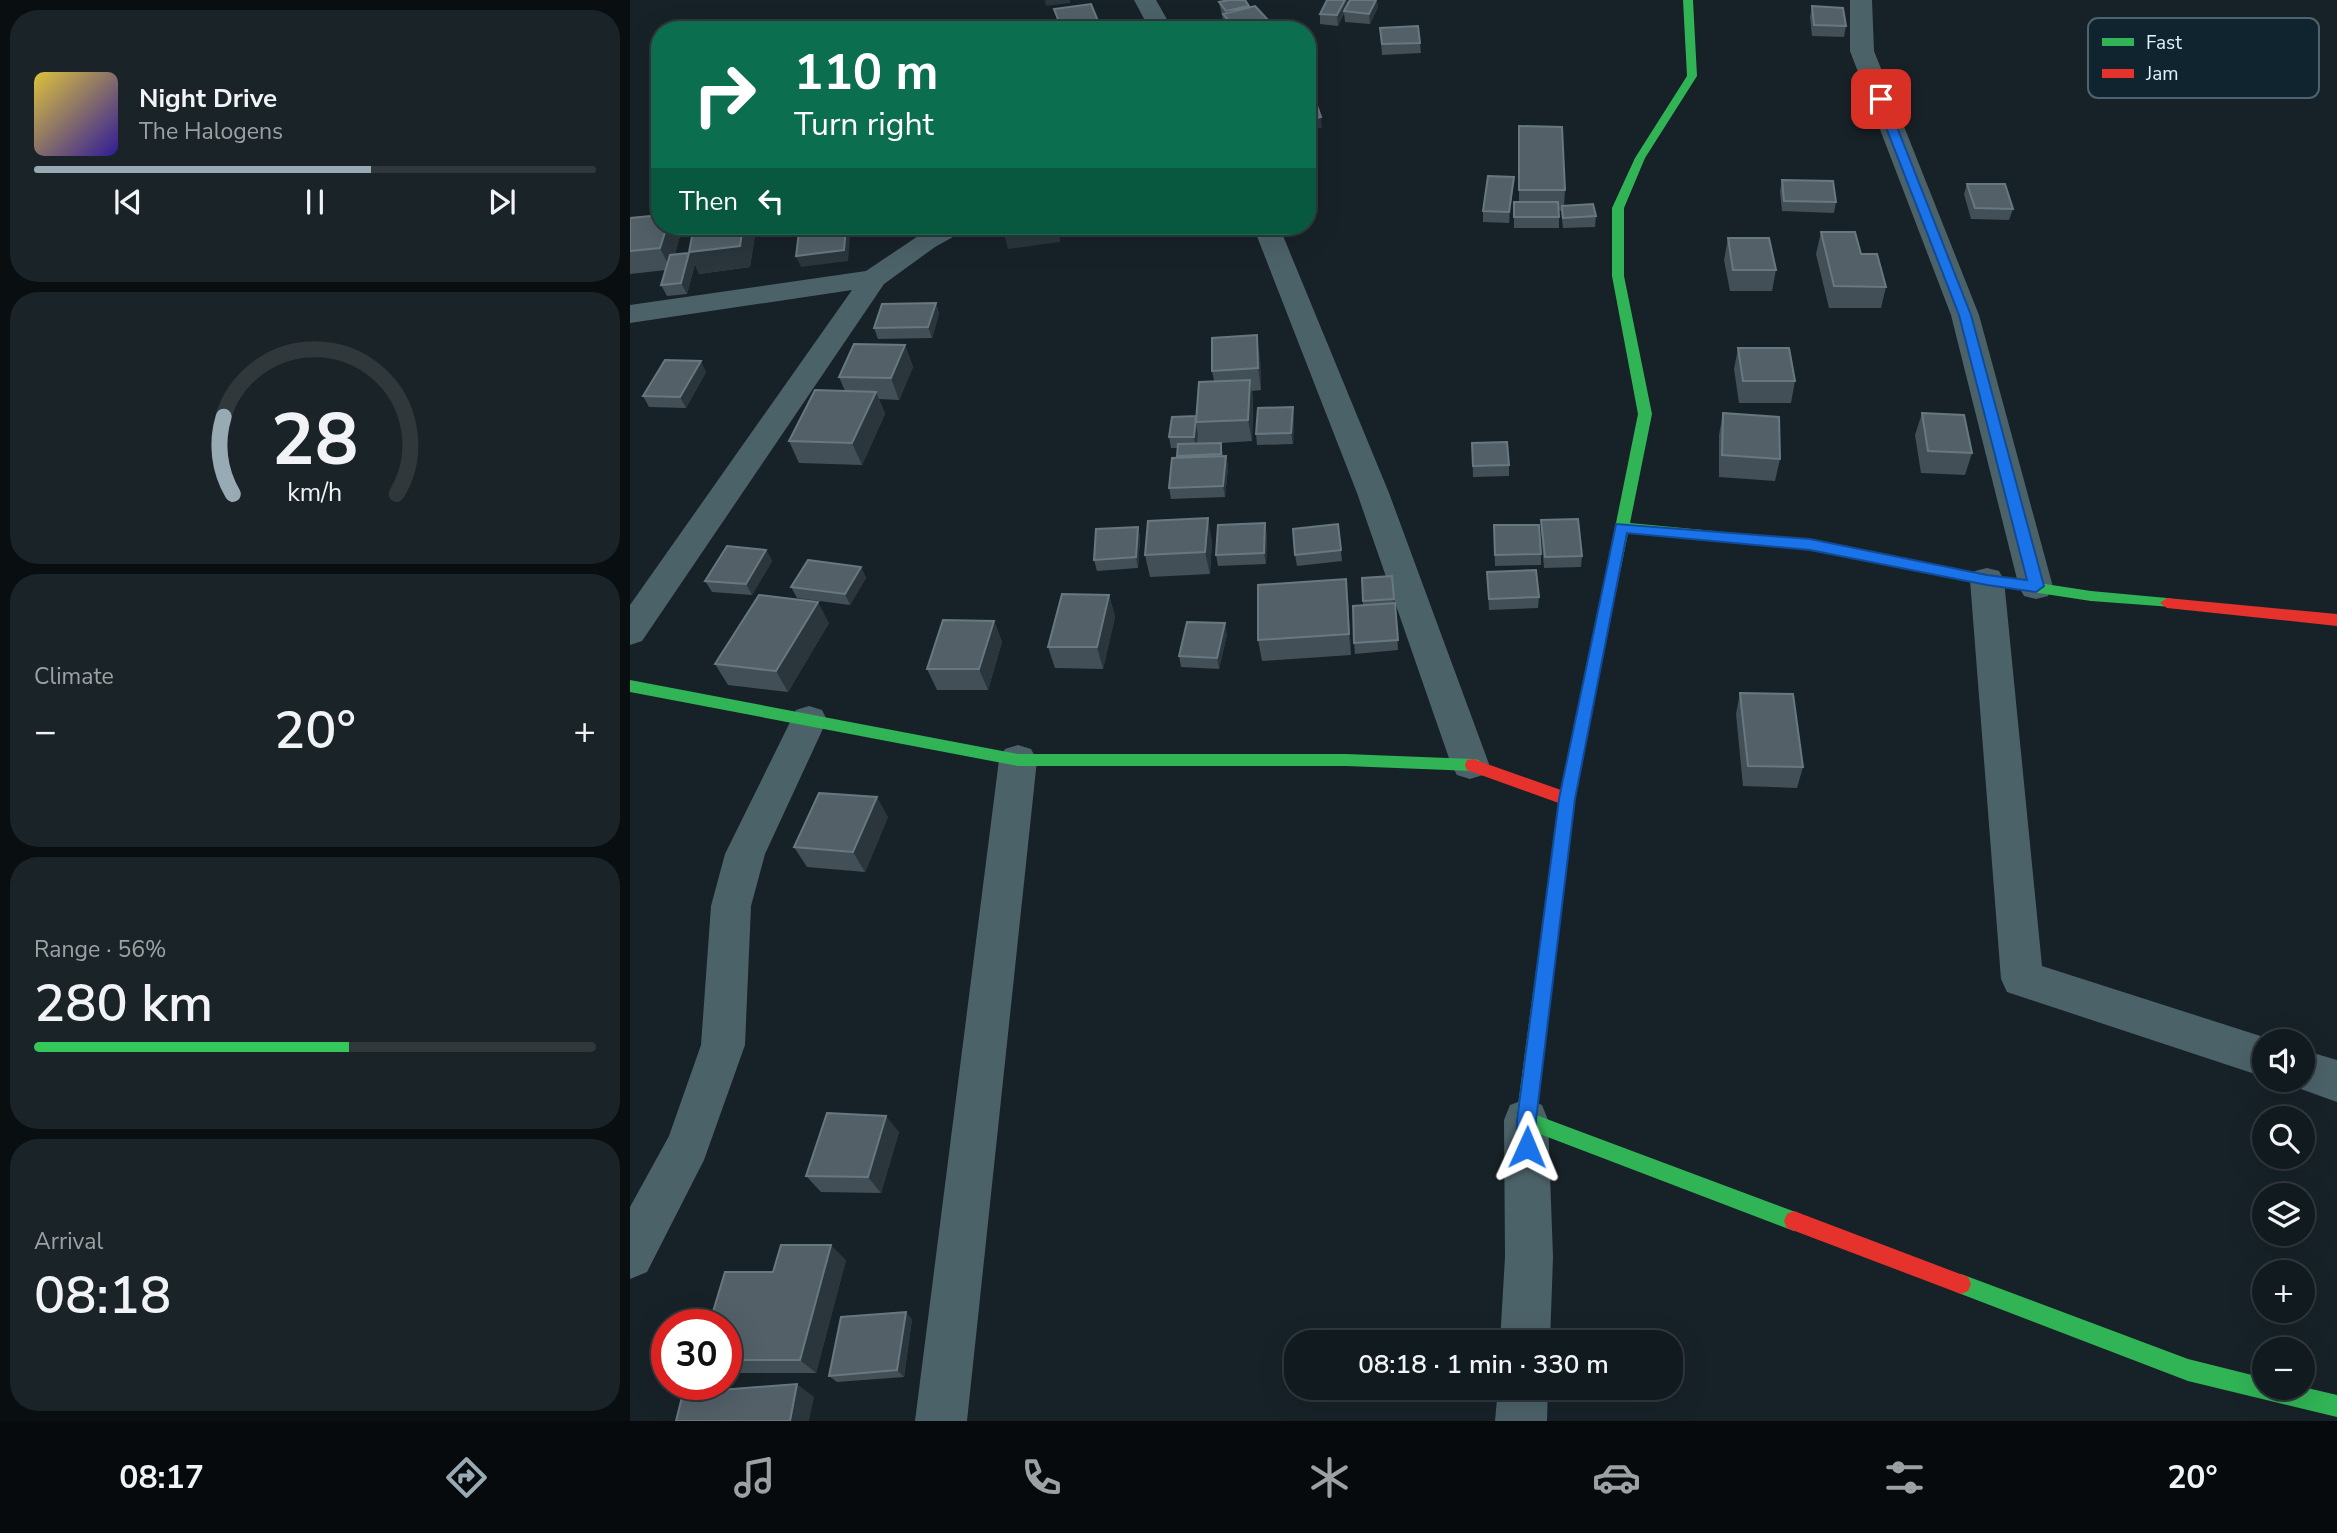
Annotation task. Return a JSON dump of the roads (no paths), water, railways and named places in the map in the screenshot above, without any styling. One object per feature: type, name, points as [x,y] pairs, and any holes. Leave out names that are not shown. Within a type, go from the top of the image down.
[{"type":"street","points":[[1145,0],[1156,21]]},
{"type":"street","points":[[1525,1330],[1528,1257],[1526,1120],[1567,799],[1644,414],[1618,276],[1618,208],[1640,158],[1692,76],[1688,0]]},
{"type":"street","points":[[1861,0],[1862,51],[1965,315],[2036,586]]},
{"type":"street","points":[[630,632],[874,278],[936,235]]},
{"type":"street","points":[[1270,235],[1373,493],[1470,764]]},
{"type":"street","points":[[630,314],[874,278]]},
{"type":"street","points":[[1621,527],[1810,545],[1987,580],[2091,596],[2337,620]]},
{"type":"street","points":[[1987,580],[2021,979],[2252,1053]]},
{"type":"street","points":[[630,686],[1018,760],[1346,760],[1470,764],[1567,799]]},
{"type":"street","points":[[630,1255],[688,1144],[723,1045],[731,906],[745,854],[809,720]]},
{"type":"street","points":[[941,1421],[1018,760]]},
{"type":"street","points":[[2315,1074],[2337,1081]]},
{"type":"street","points":[[1526,1120],[2188,1370],[2337,1406]]},
{"type":"street","points":[[1521,1421],[1522,1400]]}]
